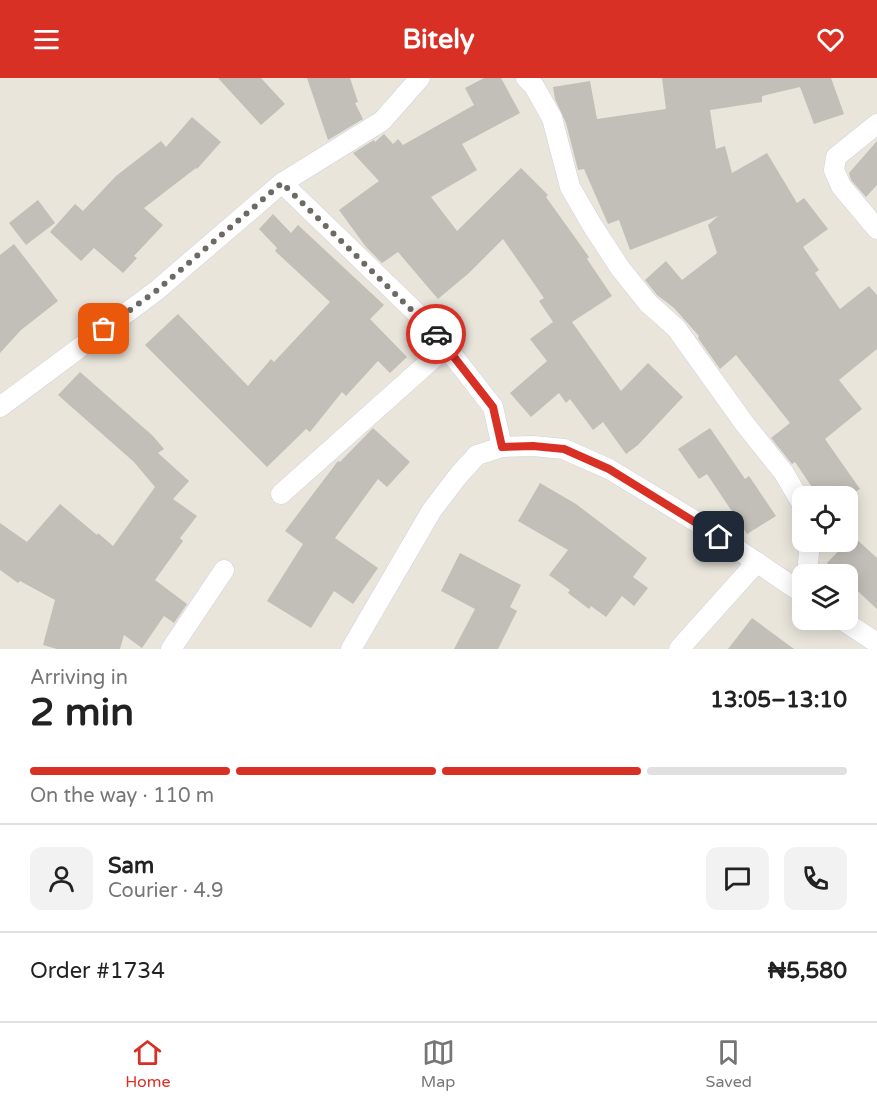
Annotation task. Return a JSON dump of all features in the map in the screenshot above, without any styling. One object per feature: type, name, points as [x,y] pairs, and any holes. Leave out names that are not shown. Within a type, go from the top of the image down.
[{"type":"street","points":[[0,407],[156,291],[282,183],[382,121],[420,78]]},
{"type":"street","points":[[526,78],[534,86],[552,118],[570,187],[592,225],[620,268],[648,303],[676,328],[792,487]]},
{"type":"street","points":[[877,124],[836,157],[834,170],[841,186],[877,229]]},
{"type":"street","points":[[282,183],[429,326],[493,407],[502,447]]},
{"type":"street","points":[[280,494],[446,347]]},
{"type":"street","points":[[351,649],[432,510],[477,455],[502,447],[533,446],[564,449],[609,469],[700,524],[792,586]]},
{"type":"street","points":[[679,649],[757,562]]},
{"type":"street","points":[[171,649],[224,570]]},
{"type":"street","points":[[857,630],[877,643]]},
{"type":"building","points":[[218,78],[261,78],[285,104],[261,125]]},
{"type":"building","points":[[307,78],[350,78],[358,102],[355,103],[363,119],[328,140]]},
{"type":"building","points":[[484,78],[501,78],[520,113],[462,144],[477,170],[431,197],[457,231],[521,168],[548,195],[546,197],[589,257],[587,259],[612,296],[572,322],[621,391],[648,363],[683,397],[638,445],[626,454],[603,422],[593,430],[570,399],[566,403],[559,393],[531,417],[510,393],[547,361],[530,339],[553,322],[539,301],[544,298],[503,239],[469,273],[438,299],[398,252],[382,263],[366,247],[339,210],[379,181],[353,153],[374,140],[375,142],[384,134],[393,144],[398,139],[403,145],[474,105],[465,88]]},
{"type":"building","points":[[662,78],[831,78],[844,114],[814,124],[800,87],[762,96],[762,102],[710,110],[716,149],[725,146],[732,173],[767,153],[797,203],[804,198],[828,229],[803,247],[819,270],[815,273],[840,309],[869,286],[877,295],[877,349],[839,380],[862,409],[825,439],[858,486],[811,486],[795,462],[792,464],[771,438],[790,423],[736,355],[720,369],[698,338],[699,336],[645,280],[666,261],[682,280],[717,253],[708,225],[718,216],[630,250],[619,220],[608,224],[584,169],[578,170],[566,123],[555,99],[553,87],[590,81],[597,119],[666,109]]},
{"type":"building","points":[[192,117],[221,142],[197,169],[144,208],[163,225],[134,256],[137,258],[123,273],[94,248],[81,261],[50,232],[75,204],[83,211],[116,176],[161,141],[166,147]]},
{"type":"building","points":[[877,141],[877,185],[866,197],[851,180],[849,173]]},
{"type":"building","points":[[38,200],[55,223],[26,245],[9,223]]},
{"type":"building","points":[[273,214],[291,233],[298,225],[384,305],[370,319],[407,357],[390,373],[378,361],[346,396],[342,392],[310,432],[306,429],[267,467],[145,345],[178,314],[248,386],[271,359],[274,362],[330,302],[275,251],[277,248],[259,229]]},
{"type":"building","points":[[14,244],[58,301],[21,330],[0,353],[0,255]]},
{"type":"building","points":[[80,372],[153,436],[164,449],[158,453],[189,481],[173,499],[197,516],[180,538],[183,541],[155,580],[187,604],[174,623],[164,616],[142,648],[124,635],[120,649],[57,649],[43,645],[55,600],[20,581],[18,583],[0,570],[0,523],[27,542],[60,504],[113,546],[155,487],[134,462],[58,395]]},
{"type":"building","points":[[373,428],[410,462],[387,487],[378,479],[335,538],[378,568],[353,604],[334,591],[311,628],[267,601],[303,544],[285,531],[338,461],[340,462]]},
{"type":"building","points":[[710,428],[745,479],[749,476],[776,516],[747,534],[707,474],[699,479],[678,449]]},
{"type":"building","points":[[540,483],[576,504],[647,558],[633,577],[648,588],[634,606],[622,596],[606,617],[591,606],[589,609],[568,593],[570,590],[549,575],[568,550],[518,521]]},
{"type":"building","points":[[858,541],[877,558],[877,609],[858,591],[858,564],[827,563],[838,552],[858,552]]},
{"type":"building","points":[[460,553],[521,585],[510,607],[517,611],[498,649],[454,649],[475,609],[441,591]]},
{"type":"building","points":[[752,618],[794,649],[728,649]]},
{"type":"way so far","points":[[104,329],[156,291],[282,183],[436,334]]},
{"type":"route","points":[[436,334],[493,407],[502,447],[533,446],[564,449],[609,469],[719,537]]}]
